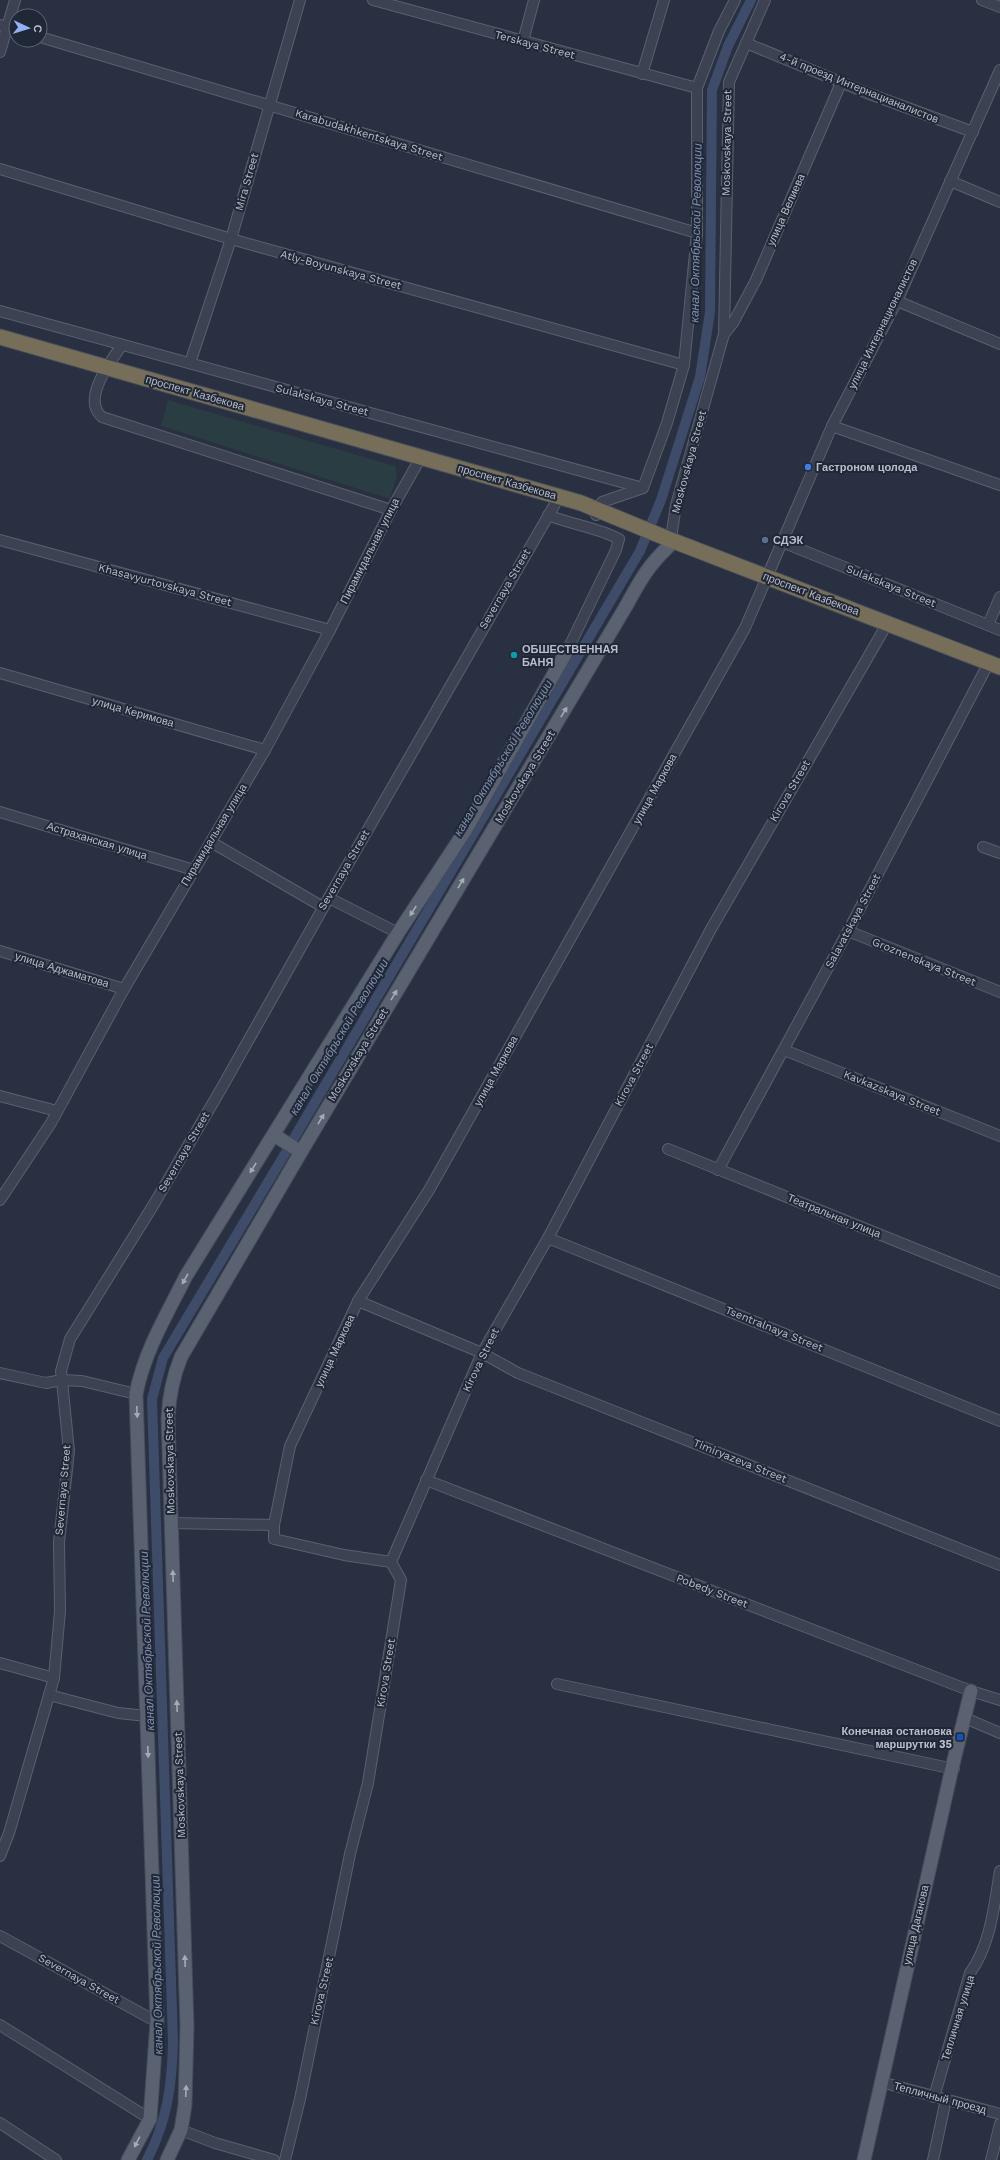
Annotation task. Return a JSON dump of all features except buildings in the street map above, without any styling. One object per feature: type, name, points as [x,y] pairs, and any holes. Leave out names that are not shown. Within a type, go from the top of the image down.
[{"type":"highway","name":"проспект Казбекова","points":[[0,337],[104,371],[419,461],[581,503],[597,513],[656,538],[1000,667]]},
{"type":"highway","name":"проспект Казбекова","points":[[0,347],[104,371]]},
{"type":"highway","name":"проспект Казбекова","points":[[419,461],[552,509],[597,513]]},
{"type":"highway","name":"проспект Казбекова","points":[[766,580],[883,631],[1000,676]]},
{"type":"main road","name":"Moskovskaya Street","points":[[167,2160],[181,2130],[185,2105],[188,2026],[168,1418],[168,1404],[175,1373],[181,1357],[301,1152],[621,615],[643,574],[670,543]]},
{"type":"main road","points":[[128,2160],[150,2119],[157,2022],[136,1394],[139,1378],[158,1331],[186,1276],[398,933],[465,831],[568,648]]},
{"type":"main road","points":[[274,1135],[301,1152]]},
{"type":"main road","name":"улица Даганова","points":[[865,2160],[953,1768],[973,1692]]},
{"type":"street","name":"Mira Street","points":[[190,363],[231,239],[300,0]]},
{"type":"street","name":"Terskaya Street","points":[[373,0],[697,88]]},
{"type":"street","points":[[523,41],[534,0]]},
{"type":"street","points":[[642,74],[664,0]]},
{"type":"street","points":[[597,513],[602,502],[643,488],[667,423],[684,365],[697,233],[697,88],[719,31],[735,0]]},
{"type":"street","name":"Moskovskaya Street","points":[[670,543],[676,506],[724,334],[727,98],[729,82],[765,0]]},
{"type":"street","points":[[982,0],[1000,7]]},
{"type":"street","points":[[0,52],[8,27]]},
{"type":"street","name":"Karabudakhkentskaya Street","points":[[48,39],[697,233]]},
{"type":"street","name":"4-й проезд Интернацианалистов","points":[[746,42],[841,83],[973,132]]},
{"type":"street","name":"улица Интернационалистов","points":[[745,628],[832,426],[897,301],[1000,71]]},
{"type":"street","name":"улица Велиева","points":[[724,334],[733,323],[756,280],[841,83]]},
{"type":"street","name":"Atly-Boyunskaya Street","points":[[0,169],[231,239],[684,365]]},
{"type":"street","points":[[950,181],[1000,202]]},
{"type":"street","points":[[897,301],[1000,344]]},
{"type":"street","name":"Sulakskaya Street","points":[[0,311],[643,488]]},
{"type":"street","points":[[122,345],[104,371],[95,399],[97,410],[102,417],[391,510]]},
{"type":"street","points":[[832,426],[1000,485]]},
{"type":"street","name":"Пирамидальная улица","points":[[0,1200],[57,1111],[124,989],[265,750],[330,630],[391,510],[419,461]]},
{"type":"street","points":[[552,509],[566,523],[608,533],[619,539],[616,550],[568,648]]},
{"type":"street","name":"Severnaya Street","points":[[0,1856],[9,1833],[54,1678],[60,1611],[59,1542],[69,1450],[61,1371],[70,1339],[170,1177],[264,1014],[323,907],[552,509]]},
{"type":"street","name":"Khasavyurtovskaya Street","points":[[0,540],[330,630]]},
{"type":"street","name":"Sulakskaya Street","points":[[782,542],[1000,630]]},
{"type":"street","points":[[988,625],[1000,597]]},
{"type":"street","name":"улица Маркова","points":[[274,1525],[290,1446],[358,1301],[429,1190],[745,628]]},
{"type":"street","name":"Kirova Street","points":[[285,2160],[300,2099],[350,1854],[368,1783],[401,1580],[391,1562],[482,1353],[548,1238],[711,929],[883,631]]},
{"type":"street","name":"Salavatskaya Street","points":[[718,1170],[848,931],[985,670]]},
{"type":"street","name":"улица Керимова","points":[[0,673],[265,750]]},
{"type":"street","name":"Астраханская улица","points":[[0,812],[194,870]]},
{"type":"street","points":[[211,842],[323,907]]},
{"type":"street","points":[[983,847],[1000,853]]},
{"type":"street","points":[[329,898],[398,933]]},
{"type":"street","name":"Groznenskaya Street","points":[[848,931],[1000,992]]},
{"type":"street","name":"улица Аджаматова","points":[[0,951],[124,989]]},
{"type":"street","name":"Kavkazskaya Street","points":[[784,1050],[1000,1136]]},
{"type":"street","points":[[0,1096],[57,1111]]},
{"type":"street","name":"Театральная улица","points":[[668,1149],[1000,1283]]},
{"type":"street","name":"Tsentralnaya Street","points":[[548,1238],[1000,1420]]},
{"type":"street","name":"Timiryazeva Street","points":[[358,1301],[482,1353],[518,1373],[1000,1565]]},
{"type":"street","points":[[0,1373],[46,1383],[62,1380],[82,1381],[136,1394]]},
{"type":"street","name":"Pobedy Street","points":[[426,1480],[973,1692],[999,1700]]},
{"type":"street","points":[[172,1523],[274,1525],[274,1539],[344,1555],[391,1562]]},
{"type":"street","points":[[0,1663],[54,1678]]},
{"type":"street","points":[[557,1684],[953,1768]]},
{"type":"street","points":[[49,1695],[118,1712],[147,1716]]},
{"type":"street","points":[[966,1719],[1000,1732]]},
{"type":"street","name":"Тепличная улица","points":[[934,2097],[970,1973],[980,1959],[990,1924],[1000,1871]]},
{"type":"street","name":"Severnaya Street","points":[[0,1936],[157,2022]]},
{"type":"street","points":[[0,2025],[150,2119]]},
{"type":"street","name":"Тепличный проезд","points":[[882,2083],[1000,2114]]},
{"type":"street","points":[[933,2160],[946,2099]]},
{"type":"street","points":[[0,2123],[56,2160]]},
{"type":"street","points":[[995,2154],[1000,2124]]},
{"type":"street","points":[[181,2130],[215,2143],[274,2160]]},
{"type":"green space","points":[[168,400],[395,466],[397,475],[390,499],[161,426]]},
{"type":"waterway","name":"канал Октябрьской Революции","points":[[294,1138],[640,551],[661,500],[700,377],[710,312],[712,90],[728,46],[751,0]]},
{"type":"waterway","name":"канал Октябрьской Революции","points":[[147,2160],[154,2146],[164,2117],[170,2088],[173,2042],[152,1399],[163,1358],[286,1152]]},
{"type":"place","name":"Гастроном цолода","points":[[808,467]]},
{"type":"place","name":"СДЭК","points":[[765,540]]},
{"type":"place","name":"ОБШЕСТВЕННАЯ БАНЯ","points":[[514,655]]},
{"type":"place","name":"Конечная остановка маршрутки 35","points":[[960,1737]]}]
